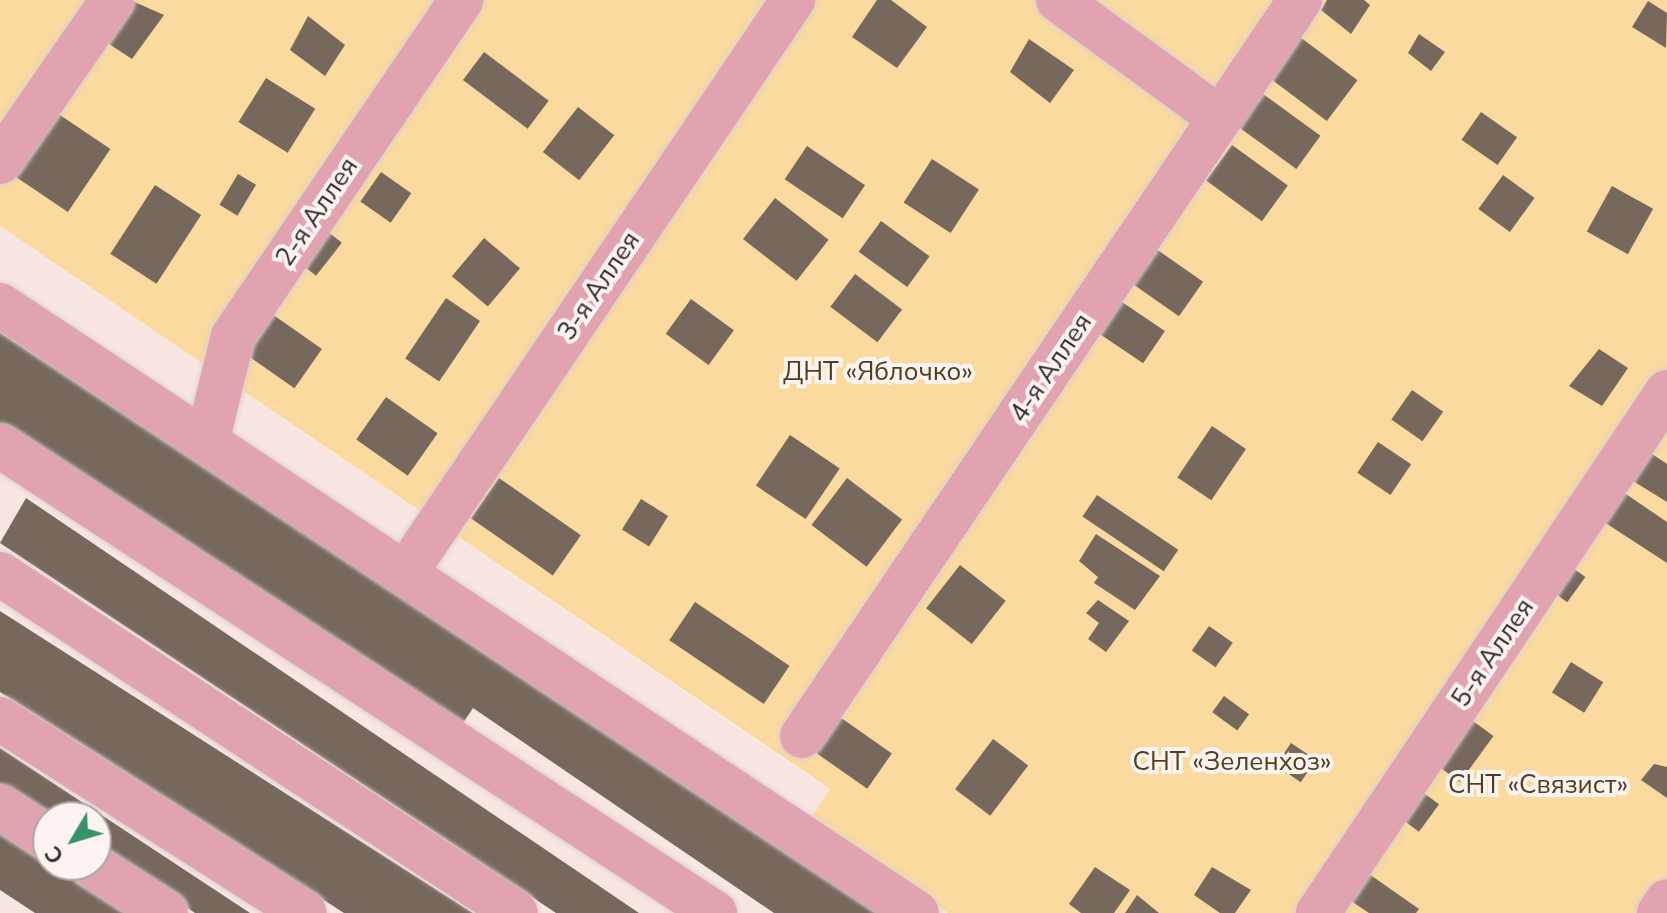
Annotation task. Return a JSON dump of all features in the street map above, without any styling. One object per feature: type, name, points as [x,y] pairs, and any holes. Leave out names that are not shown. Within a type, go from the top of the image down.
[{"type":"lane","points":[[0,162],[112,0]]},
{"type":"lane","name":"2-я Аллея","points":[[208,438],[233,336],[461,0]]},
{"type":"lane","name":"3-я Аллея","points":[[406,572],[793,0]]},
{"type":"lane","points":[[1058,0],[1220,118]]},
{"type":"lane","name":"4-я Аллея","points":[[802,736],[1300,0]]},
{"type":"lane","points":[[0,305],[208,438],[917,913]]},
{"type":"lane","name":"5-я Аллея","points":[[1318,913],[1667,392]]},
{"type":"lane","points":[[2,451],[715,913]]},
{"type":"lane","points":[[0,574],[516,913]]},
{"type":"lane","points":[[0,719],[304,913]]},
{"type":"lane","points":[[0,807],[32,828]]},
{"type":"lane","points":[[112,878],[166,913]]},
{"type":"lane","points":[[1659,913],[1667,901]]},
{"type":"shaded area","points":[[0,226],[830,790],[812,818],[948,913],[0,913]]},
{"type":"green space","name":"ДНТ «Яблочко»","points":[[0,0],[1667,0],[1667,913],[948,913],[811,818],[830,789],[0,226]]},
{"type":"building","points":[[130,0],[164,15],[132,59],[103,40]]},
{"type":"building","points":[[877,0],[891,0],[927,27],[897,68],[852,37]]},
{"type":"building","points":[[1327,0],[1364,0],[1370,5],[1351,34],[1321,10]]},
{"type":"building","points":[[1648,1],[1667,13],[1666,48],[1632,27]]},
{"type":"building","points":[[308,16],[345,45],[325,76],[290,50]]},
{"type":"building","points":[[1292,31],[1357,80],[1327,121],[1261,72]]},
{"type":"building","points":[[1419,34],[1445,52],[1431,71],[1408,53]]},
{"type":"building","points":[[1029,39],[1074,70],[1050,103],[1010,72]]},
{"type":"building","points":[[484,52],[549,101],[528,129],[463,80]]},
{"type":"building","points":[[266,78],[315,109],[288,153],[238,122]]},
{"type":"building","points":[[1263,94],[1320,136],[1296,169],[1239,127]]},
{"type":"building","points":[[578,107],[614,135],[579,180],[543,152]]},
{"type":"building","points":[[54,111],[110,149],[68,212],[12,174]]},
{"type":"building","points":[[1481,112],[1517,137],[1498,165],[1461,140]]},
{"type":"building","points":[[1232,145],[1288,186],[1262,221],[1206,181]]},
{"type":"building","points":[[807,146],[865,185],[843,218],[785,179]]},
{"type":"building","points":[[932,159],[979,189],[951,233],[904,203]]},
{"type":"building","points":[[381,172],[411,193],[391,223],[360,201]]},
{"type":"building","points":[[238,174],[256,185],[237,216],[219,205]]},
{"type":"building","points":[[1503,175],[1535,198],[1510,232],[1478,209]]},
{"type":"building","points":[[155,185],[201,215],[156,284],[110,254]]},
{"type":"building","points":[[1612,186],[1653,209],[1628,254],[1587,231]]},
{"type":"building","points":[[775,198],[829,240],[797,281],[743,239]]},
{"type":"building","points":[[881,221],[930,256],[907,287],[859,252]]},
{"type":"building","points":[[323,228],[342,243],[316,276],[297,261]]},
{"type":"building","points":[[484,238],[520,268],[488,307],[452,276]]},
{"type":"building","points":[[1149,244],[1203,282],[1179,316],[1125,278]]},
{"type":"building","points":[[855,274],[902,310],[877,342],[830,307]]},
{"type":"building","points":[[446,298],[480,321],[439,381],[405,359]]},
{"type":"building","points":[[1116,298],[1165,331],[1143,363],[1094,330]]},
{"type":"building","points":[[691,299],[734,330],[709,365],[666,334]]},
{"type":"building","points":[[272,314],[322,349],[294,388],[244,353]]},
{"type":"building","points":[[0,332],[885,913],[774,913],[473,708],[461,726],[0,424]]},
{"type":"building","points":[[1599,349],[1628,368],[1602,406],[1569,386]]},
{"type":"building","points":[[1412,390],[1443,412],[1422,441],[1391,419]]},
{"type":"building","points":[[386,397],[438,433],[408,476],[356,440]]},
{"type":"building","points":[[1212,426],[1246,449],[1211,500],[1177,477]]},
{"type":"building","points":[[790,435],[840,469],[806,519],[756,486]]},
{"type":"building","points":[[1378,442],[1411,464],[1390,495],[1357,473]]},
{"type":"building","points":[[1643,448],[1667,464],[1667,502],[1625,476]]},
{"type":"building","points":[[499,478],[581,535],[553,575],[471,518]]},
{"type":"building","points":[[847,478],[902,520],[867,567],[811,525]]},
{"type":"building","points":[[1620,490],[1667,522],[1667,563],[1601,520]]},
{"type":"building","points":[[1097,495],[1178,550],[1164,571],[1082,517]]},
{"type":"building","points":[[26,498],[639,913],[556,913],[0,543]]},
{"type":"building","points":[[641,499],[668,516],[649,546],[622,530]]},
{"type":"building","points":[[1096,534],[1160,576],[1135,610],[1094,583],[1098,577],[1079,561]]},
{"type":"building","points":[[1566,563],[1585,577],[1567,602],[1548,588]]},
{"type":"building","points":[[960,565],[1006,601],[972,644],[926,608]]},
{"type":"building","points":[[1098,600],[1129,621],[1106,652],[1088,639],[1099,623],[1086,613]]},
{"type":"building","points":[[695,602],[790,666],[764,704],[669,640]]},
{"type":"building","points":[[0,611],[473,913],[344,913],[0,692]]},
{"type":"building","points":[[1209,626],[1233,643],[1216,667],[1192,651]]},
{"type":"building","points":[[1571,662],[1603,682],[1584,713],[1552,693]]},
{"type":"building","points":[[1224,696],[1249,714],[1237,730],[1212,712]]},
{"type":"building","points":[[837,715],[892,753],[867,789],[812,750]]},
{"type":"building","points":[[1466,716],[1494,736],[1460,782],[1432,762]]},
{"type":"building","points":[[993,739],[1028,765],[990,816],[955,789]]},
{"type":"building","points":[[1291,743],[1316,760],[1301,782],[1276,765]]},
{"type":"building","points":[[0,748],[80,801],[32,801],[32,805],[0,784]]},
{"type":"building","points":[[1654,764],[1667,767],[1667,798],[1641,780]]},
{"type":"building","points":[[1418,789],[1439,804],[1419,832],[1398,817]]},
{"type":"building","points":[[112,822],[250,913],[195,913],[112,859]]},
{"type":"building","points":[[0,827],[32,852],[32,881],[76,881],[131,913],[35,913],[0,890]]},
{"type":"building","points":[[1095,867],[1130,890],[1114,913],[1081,913],[1069,904]]},
{"type":"building","points":[[1212,867],[1251,890],[1235,913],[1220,913],[1194,895]]},
{"type":"building","points":[[1369,874],[1419,909],[1416,913],[1369,913],[1351,901]]},
{"type":"building","points":[[1137,895],[1159,913],[1125,913]]},
{"type":"park label","name":"СНТ «Зеленхоз»","points":[[1232,762]]},
{"type":"park label","name":"СНТ «Связист»","points":[[1538,785]]}]
